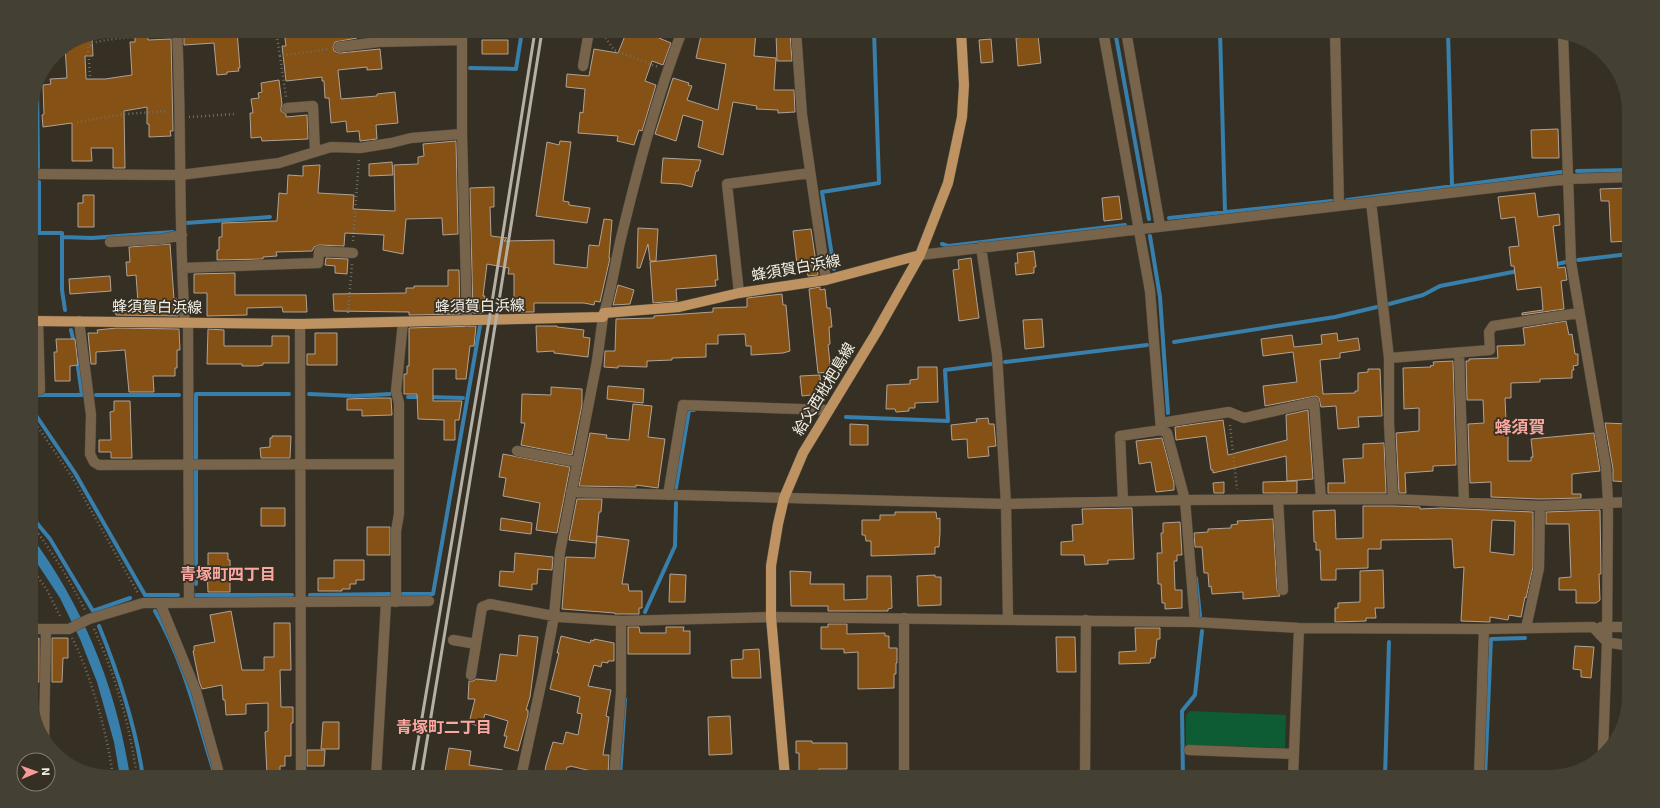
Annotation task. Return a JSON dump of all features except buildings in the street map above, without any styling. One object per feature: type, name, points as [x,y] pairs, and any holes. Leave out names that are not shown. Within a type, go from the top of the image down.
[{"type":"main road","name":"給父西枇杷島線","points":[[784,770],[771,617],[771,566],[784,498],[803,453],[876,333],[920,255],[948,183],[962,117],[964,85],[961,38]]},
{"type":"main road","name":"蜂須賀白浜線","points":[[38,321],[300,324],[467,321],[603,315],[679,307],[738,293],[826,280],[920,255]]},
{"type":"street","points":[[177,38],[180,114],[182,268],[186,323],[189,602]]},
{"type":"street","points":[[339,47],[426,38]]},
{"type":"street","points":[[462,38],[462,134],[467,321]]},
{"type":"street","points":[[583,66],[588,38]]},
{"type":"street","points":[[523,770],[554,616],[560,552],[576,462],[597,360],[603,315],[655,108],[679,38]]},
{"type":"street","points":[[796,38],[802,115],[826,280]]},
{"type":"street","points":[[1104,38],[1150,291],[1161,426],[1167,433],[1185,500],[1195,622]]},
{"type":"street","points":[[1127,38],[1160,226]]},
{"type":"street","points":[[1335,38],[1340,206]]},
{"type":"street","points":[[1563,40],[1571,262],[1606,467],[1608,502],[1607,642],[1603,746]]},
{"type":"street","points":[[287,108],[313,106],[315,152]]},
{"type":"street","points":[[38,174],[180,175],[279,163],[331,147],[360,148],[410,138],[462,134]]},
{"type":"street","points":[[738,293],[727,184],[810,173]]},
{"type":"street","points":[[920,255],[1139,228],[1568,179],[1622,178]]},
{"type":"street","points":[[1371,202],[1389,358],[1389,422],[1393,499]]},
{"type":"street","points":[[110,242],[162,239],[182,235]]},
{"type":"street","points":[[981,247],[997,354],[1006,504],[1008,619]]},
{"type":"street","points":[[182,268],[318,263],[319,251],[353,253]]},
{"type":"street","points":[[1389,358],[1490,350],[1489,332],[1494,326],[1579,313]]},
{"type":"street","points":[[79,321],[91,415],[90,454],[94,462],[99,465],[399,464]]},
{"type":"street","points":[[377,770],[396,531],[399,514],[399,403],[396,392],[403,322]]},
{"type":"street","points":[[300,324],[301,770]]},
{"type":"street","points":[[1459,353],[1464,502]]},
{"type":"street","points":[[38,362],[40,390]]},
{"type":"street","points":[[1123,501],[1120,436],[1229,412],[1244,418],[1314,402],[1321,499]]},
{"type":"street","points":[[668,495],[683,405],[829,410]]},
{"type":"street","points":[[517,452],[576,462]]},
{"type":"street","points":[[571,492],[1006,504],[1278,499],[1393,499],[1540,506],[1622,502]]},
{"type":"street","points":[[1278,499],[1283,590]]},
{"type":"street","points":[[1526,628],[1539,568],[1540,506]]},
{"type":"street","points":[[38,629],[68,629],[88,620],[143,603],[429,601]]},
{"type":"street","points":[[160,602],[196,691],[218,770]]},
{"type":"street","points":[[471,675],[482,607],[490,604],[554,616],[621,621],[771,617],[1195,622],[1299,628],[1484,629],[1622,627]]},
{"type":"street","points":[[904,618],[904,770]]},
{"type":"street","points":[[1084,770],[1086,620]]},
{"type":"street","points":[[615,770],[621,693],[621,621]]},
{"type":"street","points":[[1593,627],[1607,642],[1622,645]]},
{"type":"street","points":[[1293,770],[1299,628]]},
{"type":"street","points":[[44,725],[46,629]]},
{"type":"street","points":[[1479,770],[1484,629]]},
{"type":"street","points":[[453,640],[476,644]]},
{"type":"street","points":[[1189,750],[1294,754]]},
{"type":"path","points":[[90,76],[88,46],[92,45],[92,43],[120,38]]},
{"type":"path","points":[[277,38],[287,108]]},
{"type":"path","points":[[606,38],[614,50],[667,71]]},
{"type":"path","points":[[280,56],[339,47]]},
{"type":"path","points":[[77,122],[125,114],[235,114]]},
{"type":"path","points":[[348,323],[360,148]]},
{"type":"path","points":[[1229,412],[1238,500]]},
{"type":"path","points":[[38,428],[72,477],[143,603]]},
{"type":"path","points":[[38,533],[47,544],[71,583],[106,654],[132,740],[136,770]]},
{"type":"path","points":[[38,577],[47,590],[68,629],[83,666],[95,699],[108,745],[112,770]]},
{"type":"green space","points":[[1190,711],[1286,715],[1285,748],[1186,745],[1186,715]]},
{"type":"water","points":[[38,546],[67,591],[96,650],[116,713],[129,770],[119,770],[114,742],[97,682],[80,639],[60,598],[38,565]]},
{"type":"waterway","points":[[470,68],[516,69],[521,38]]},
{"type":"waterway","points":[[834,269],[822,192],[879,183],[874,38]]},
{"type":"waterway","points":[[1116,38],[1149,219]]},
{"type":"waterway","points":[[1220,38],[1225,212]]},
{"type":"waterway","points":[[1448,38],[1452,186]]},
{"type":"waterway","points":[[1577,171],[1622,170]]},
{"type":"waterway","points":[[1347,200],[1561,172]]},
{"type":"waterway","points":[[39,182],[39,233]]},
{"type":"waterway","points":[[1169,218],[1332,201]]},
{"type":"waterway","points":[[186,223],[270,217]]},
{"type":"waterway","points":[[942,244],[948,246],[1125,225]]},
{"type":"waterway","points":[[62,237],[92,238],[173,232]]},
{"type":"waterway","points":[[38,233],[62,233],[62,290],[65,310]]},
{"type":"waterway","points":[[1150,236],[1160,297],[1168,413]]},
{"type":"waterway","points":[[1578,260],[1622,255]]},
{"type":"waterway","points":[[1553,265],[1566,262]]},
{"type":"waterway","points":[[1389,304],[1423,295],[1440,286],[1518,271]]},
{"type":"waterway","points":[[1174,342],[1335,317],[1377,307]]},
{"type":"waterway","points":[[401,594],[433,594],[480,326]]},
{"type":"waterway","points":[[71,330],[74,343]]},
{"type":"waterway","points":[[1005,362],[1147,345]]},
{"type":"waterway","points":[[38,395],[82,395],[77,360]]},
{"type":"waterway","points":[[846,417],[948,421],[945,370],[991,364]]},
{"type":"waterway","points":[[196,459],[196,394],[289,394]]},
{"type":"waterway","points":[[309,394],[355,396],[390,394]]},
{"type":"waterway","points":[[96,395],[179,395]]},
{"type":"waterway","points":[[408,397],[423,397]]},
{"type":"waterway","points":[[429,397],[463,398]]},
{"type":"waterway","points":[[676,488],[689,410],[694,410]]},
{"type":"waterway","points":[[38,418],[75,473],[145,595],[178,595]]},
{"type":"waterway","points":[[196,469],[196,584]]},
{"type":"waterway","points":[[645,612],[675,546],[676,503]]},
{"type":"waterway","points":[[38,524],[50,539],[93,611],[130,598]]},
{"type":"waterway","points":[[1196,578],[1200,616]]},
{"type":"waterway","points":[[310,595],[390,594]]},
{"type":"waterway","points":[[196,595],[292,595]]},
{"type":"waterway","points":[[155,611],[182,670],[213,770]]},
{"type":"waterway","points":[[99,626],[125,697],[135,734],[142,770]]},
{"type":"waterway","points":[[1183,770],[1182,711],[1195,695],[1202,631]]},
{"type":"waterway","points":[[1485,770],[1491,639],[1525,638]]},
{"type":"waterway","points":[[1385,770],[1389,642]]},
{"type":"waterway","points":[[620,770],[625,699]]},
{"type":"railway","points":[[413,770],[490,315],[534,38]]},
{"type":"railway","points":[[422,770],[541,38]]},
{"type":"district","name":"蜂須賀","points":[[1520,427]]},
{"type":"district","name":"青塚町四丁目","points":[[228,574]]},
{"type":"district","name":"青塚町二丁目","points":[[444,727]]}]
